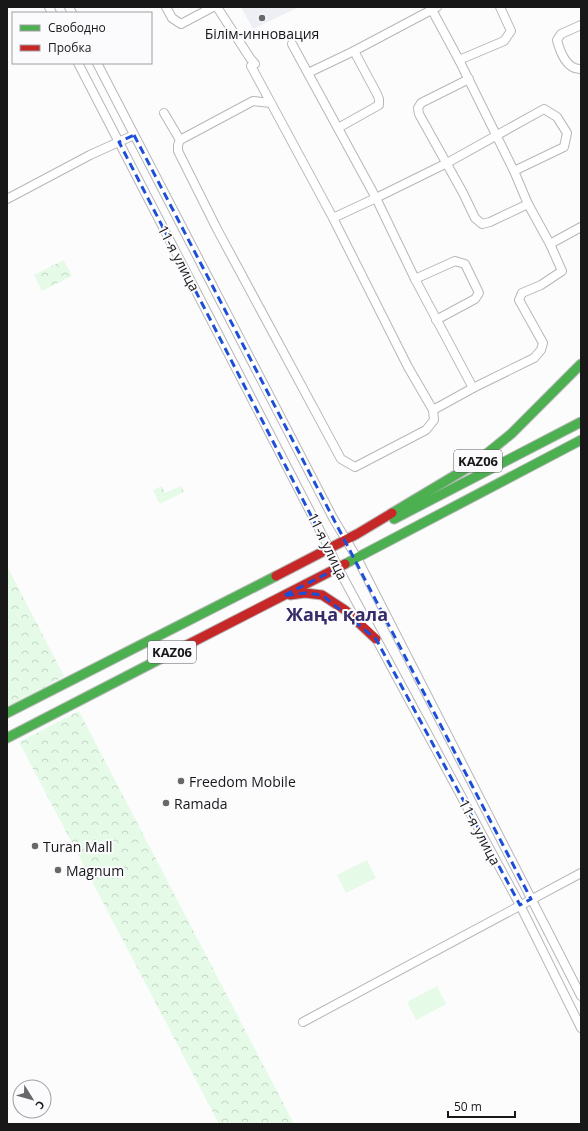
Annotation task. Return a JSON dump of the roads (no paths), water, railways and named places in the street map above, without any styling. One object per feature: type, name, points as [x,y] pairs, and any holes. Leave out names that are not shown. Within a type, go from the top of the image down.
[{"type":"main road","name":"KАZ06","points":[[7,713],[357,534],[474,464],[511,434],[581,364]]},
{"type":"main road","name":"KАZ06","points":[[357,534],[375,528],[423,505],[581,422]]},
{"type":"main road","name":"KАZ06","points":[[7,738],[338,568],[581,440]]},
{"type":"main road","points":[[283,596],[305,593],[322,595],[345,610],[376,639]]},
{"type":"street","points":[[166,7],[172,18],[181,24],[213,7]]},
{"type":"street","points":[[217,7],[250,58],[271,103],[333,218],[408,368],[433,410],[434,420],[426,430],[355,467],[341,459],[228,249],[178,151],[180,140],[253,101],[271,103]]},
{"type":"street","points":[[460,60],[504,41],[508,36],[511,31],[500,7]]},
{"type":"street","points":[[308,73],[354,51],[435,8],[514,171],[528,204],[550,244],[562,271],[542,285],[522,293],[519,300],[543,343],[541,350],[534,358],[473,388],[433,410]]},
{"type":"street","points":[[581,25],[561,34],[557,40],[569,66],[576,69],[581,69]]},
{"type":"street","points":[[292,44],[376,198],[415,280],[473,388]]},
{"type":"street","points":[[338,128],[379,105],[377,94],[354,51]]},
{"type":"street","name":"11-я улица","points":[[79,64],[330,548],[338,568],[520,905],[581,1028]]},
{"type":"street","name":"11-я улица","points":[[98,64],[345,540],[357,558],[581,996]]},
{"type":"street","points":[[469,79],[421,103],[418,108],[419,114],[447,163],[475,218],[482,224],[490,222],[528,204]]},
{"type":"street","points":[[333,218],[447,163],[544,109],[557,117],[567,134],[564,147],[514,171]]},
{"type":"street","points":[[164,113],[180,140]]},
{"type":"street","points":[[7,199],[90,155],[134,135]]},
{"type":"street","points":[[550,244],[581,227]]},
{"type":"street","points":[[415,280],[455,261],[465,264],[479,293],[475,299],[436,320]]},
{"type":"street","points":[[302,1022],[581,873]]},
{"type":"place","name":"Білім-инновация","points":[[262,18]]},
{"type":"place","name":"Freedom Mobile","points":[[181,781]]},
{"type":"place","name":"Ramada","points":[[166,803]]},
{"type":"place","name":"Turan Mall","points":[[35,846]]},
{"type":"place","name":"Magnum","points":[[58,870]]},
{"type":"district","name":"Жаңа қала","points":[[337,614]]}]
